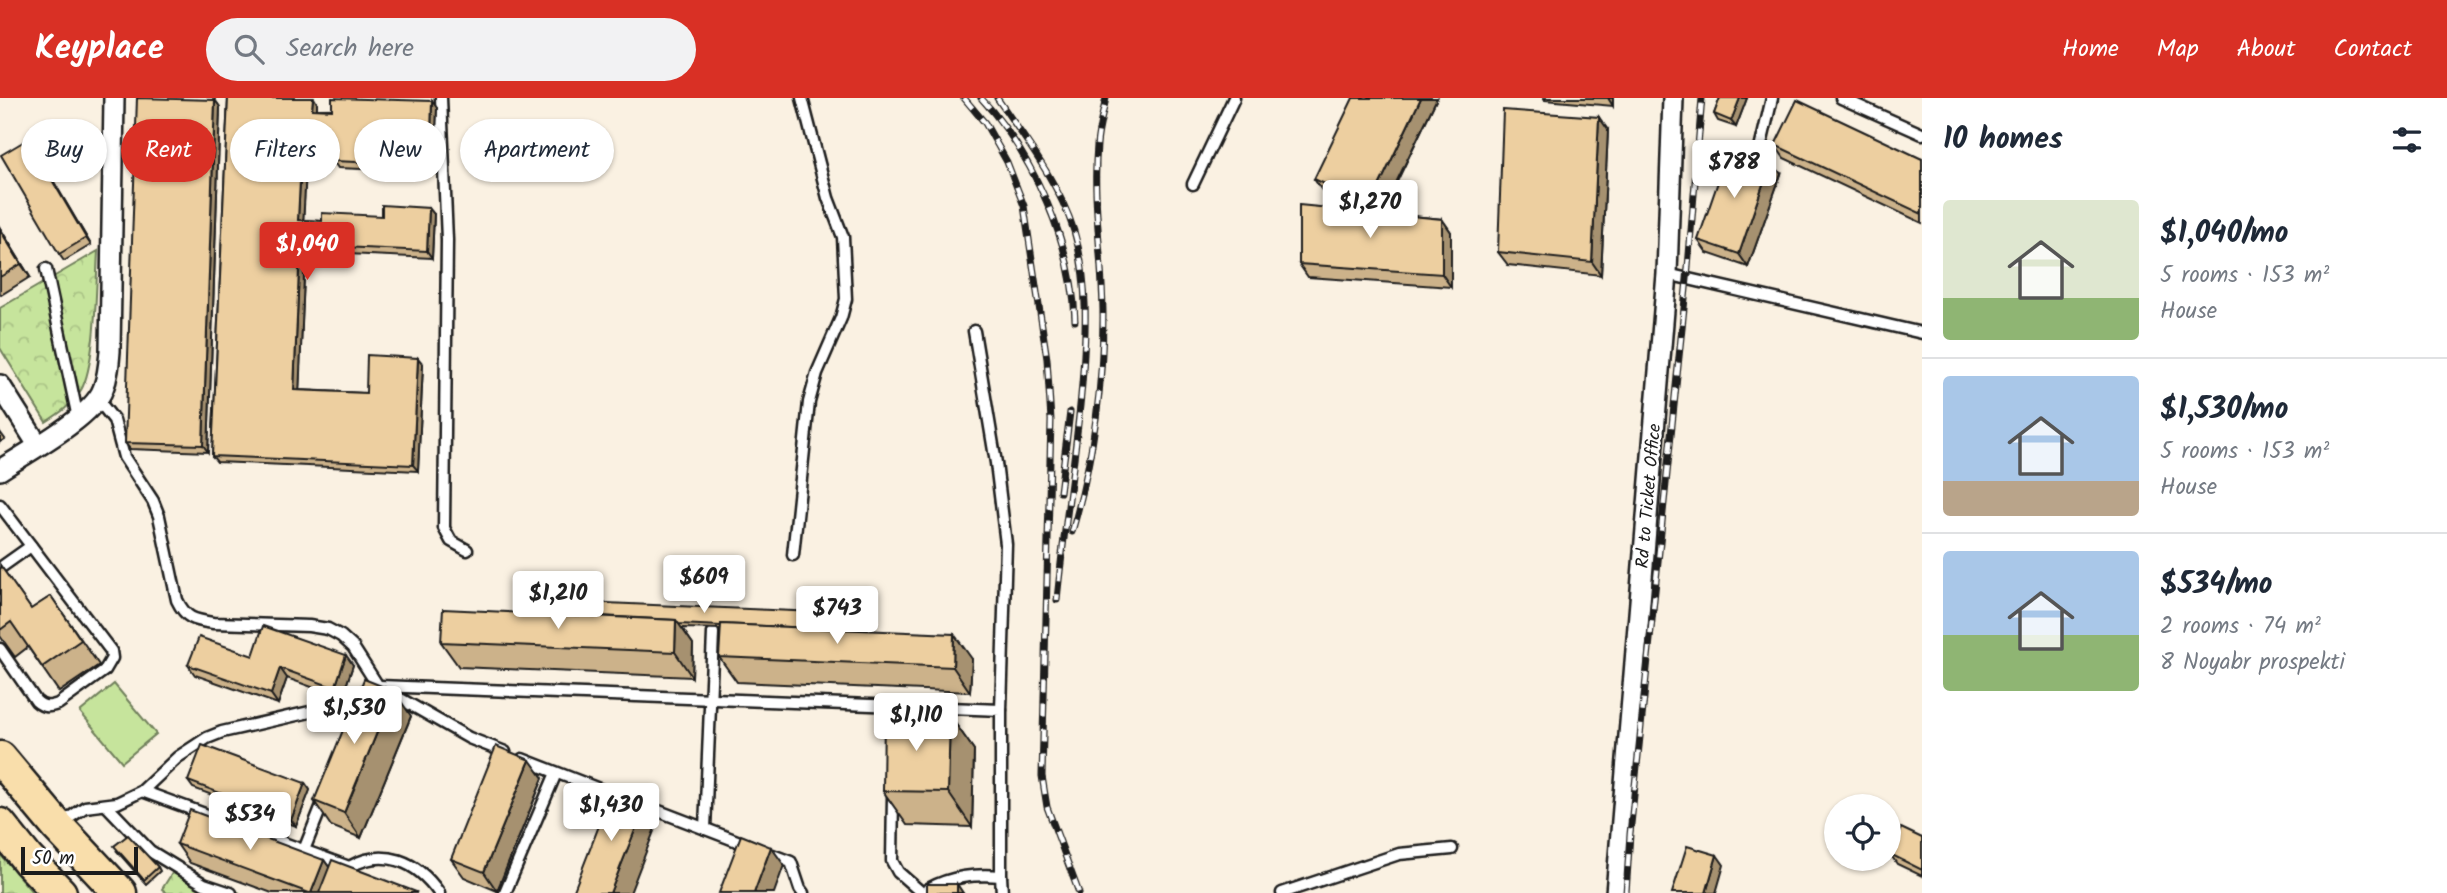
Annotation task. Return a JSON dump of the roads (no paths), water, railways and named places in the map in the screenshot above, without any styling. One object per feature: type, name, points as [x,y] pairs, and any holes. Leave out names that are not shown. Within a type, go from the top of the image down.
[{"type":"highway","points":[[0,758],[57,826],[120,893]]},
{"type":"highway","points":[[0,825],[28,860],[60,893]]},
{"type":"street","name":"Rd to Ticket Office","points":[[1616,893],[1667,274],[1673,98]]},
{"type":"street","points":[[0,470],[78,418],[98,400],[106,380],[110,351],[111,100]]},
{"type":"street","points":[[0,385],[38,445]]},
{"type":"lane","points":[[441,98],[447,240],[444,528],[451,541],[467,550]]},
{"type":"lane","points":[[793,555],[808,402],[846,299],[843,237],[828,198],[802,98]]},
{"type":"lane","points":[[1193,184],[1234,98]]},
{"type":"lane","points":[[1759,149],[1772,98]]},
{"type":"lane","points":[[1841,98],[1922,134]]},
{"type":"lane","points":[[46,269],[78,418]]},
{"type":"lane","points":[[1667,274],[1922,333]]},
{"type":"lane","points":[[974,331],[996,463],[1006,544],[1001,710],[1002,893]]},
{"type":"lane","points":[[98,400],[114,420],[124,457],[159,516],[177,600],[183,612],[199,621],[214,623],[328,629],[353,647],[378,686],[469,738],[790,862],[800,892]]},
{"type":"lane","points":[[0,505],[111,651],[111,663],[58,704],[42,707],[0,649]]},
{"type":"lane","points":[[0,568],[31,546]]},
{"type":"lane","points":[[705,829],[713,634]]},
{"type":"lane","points":[[378,686],[709,701],[1001,710]]},
{"type":"lane","points":[[355,725],[364,705],[378,686]]},
{"type":"lane","points":[[57,826],[85,807],[106,805],[142,791],[178,757],[207,738],[222,732],[323,709],[364,705]]},
{"type":"lane","points":[[895,720],[896,707]]},
{"type":"lane","points":[[506,893],[556,773]]},
{"type":"lane","points":[[893,785],[892,861],[898,872],[921,893],[956,876],[1001,876]]},
{"type":"lane","points":[[304,850],[329,788]]},
{"type":"lane","points":[[142,791],[349,867]]},
{"type":"lane","points":[[620,811],[625,799]]},
{"type":"lane","points":[[106,805],[150,851],[204,884],[231,893]]},
{"type":"lane","points":[[1282,893],[1399,854],[1452,849]]},
{"type":"lane","points":[[344,880],[349,867],[364,859],[381,857],[402,861],[420,871],[439,893]]},
{"type":"railway","points":[[964,98],[985,123],[1007,162],[1024,206],[1047,359],[1051,420],[1042,776],[1047,807],[1079,893]]},
{"type":"railway","points":[[981,98],[1017,146],[1047,202],[1067,262],[1075,321]]},
{"type":"railway","points":[[997,98],[1060,196],[1074,231],[1082,269],[1085,326],[1082,384],[1057,600]]},
{"type":"railway","points":[[1072,532],[1091,452],[1101,370],[1103,295],[1096,166],[1098,133],[1106,98]]},
{"type":"railway","points":[[1626,893],[1687,279],[1702,98]]},
{"type":"railway","points":[[1060,492],[1070,412]]}]
